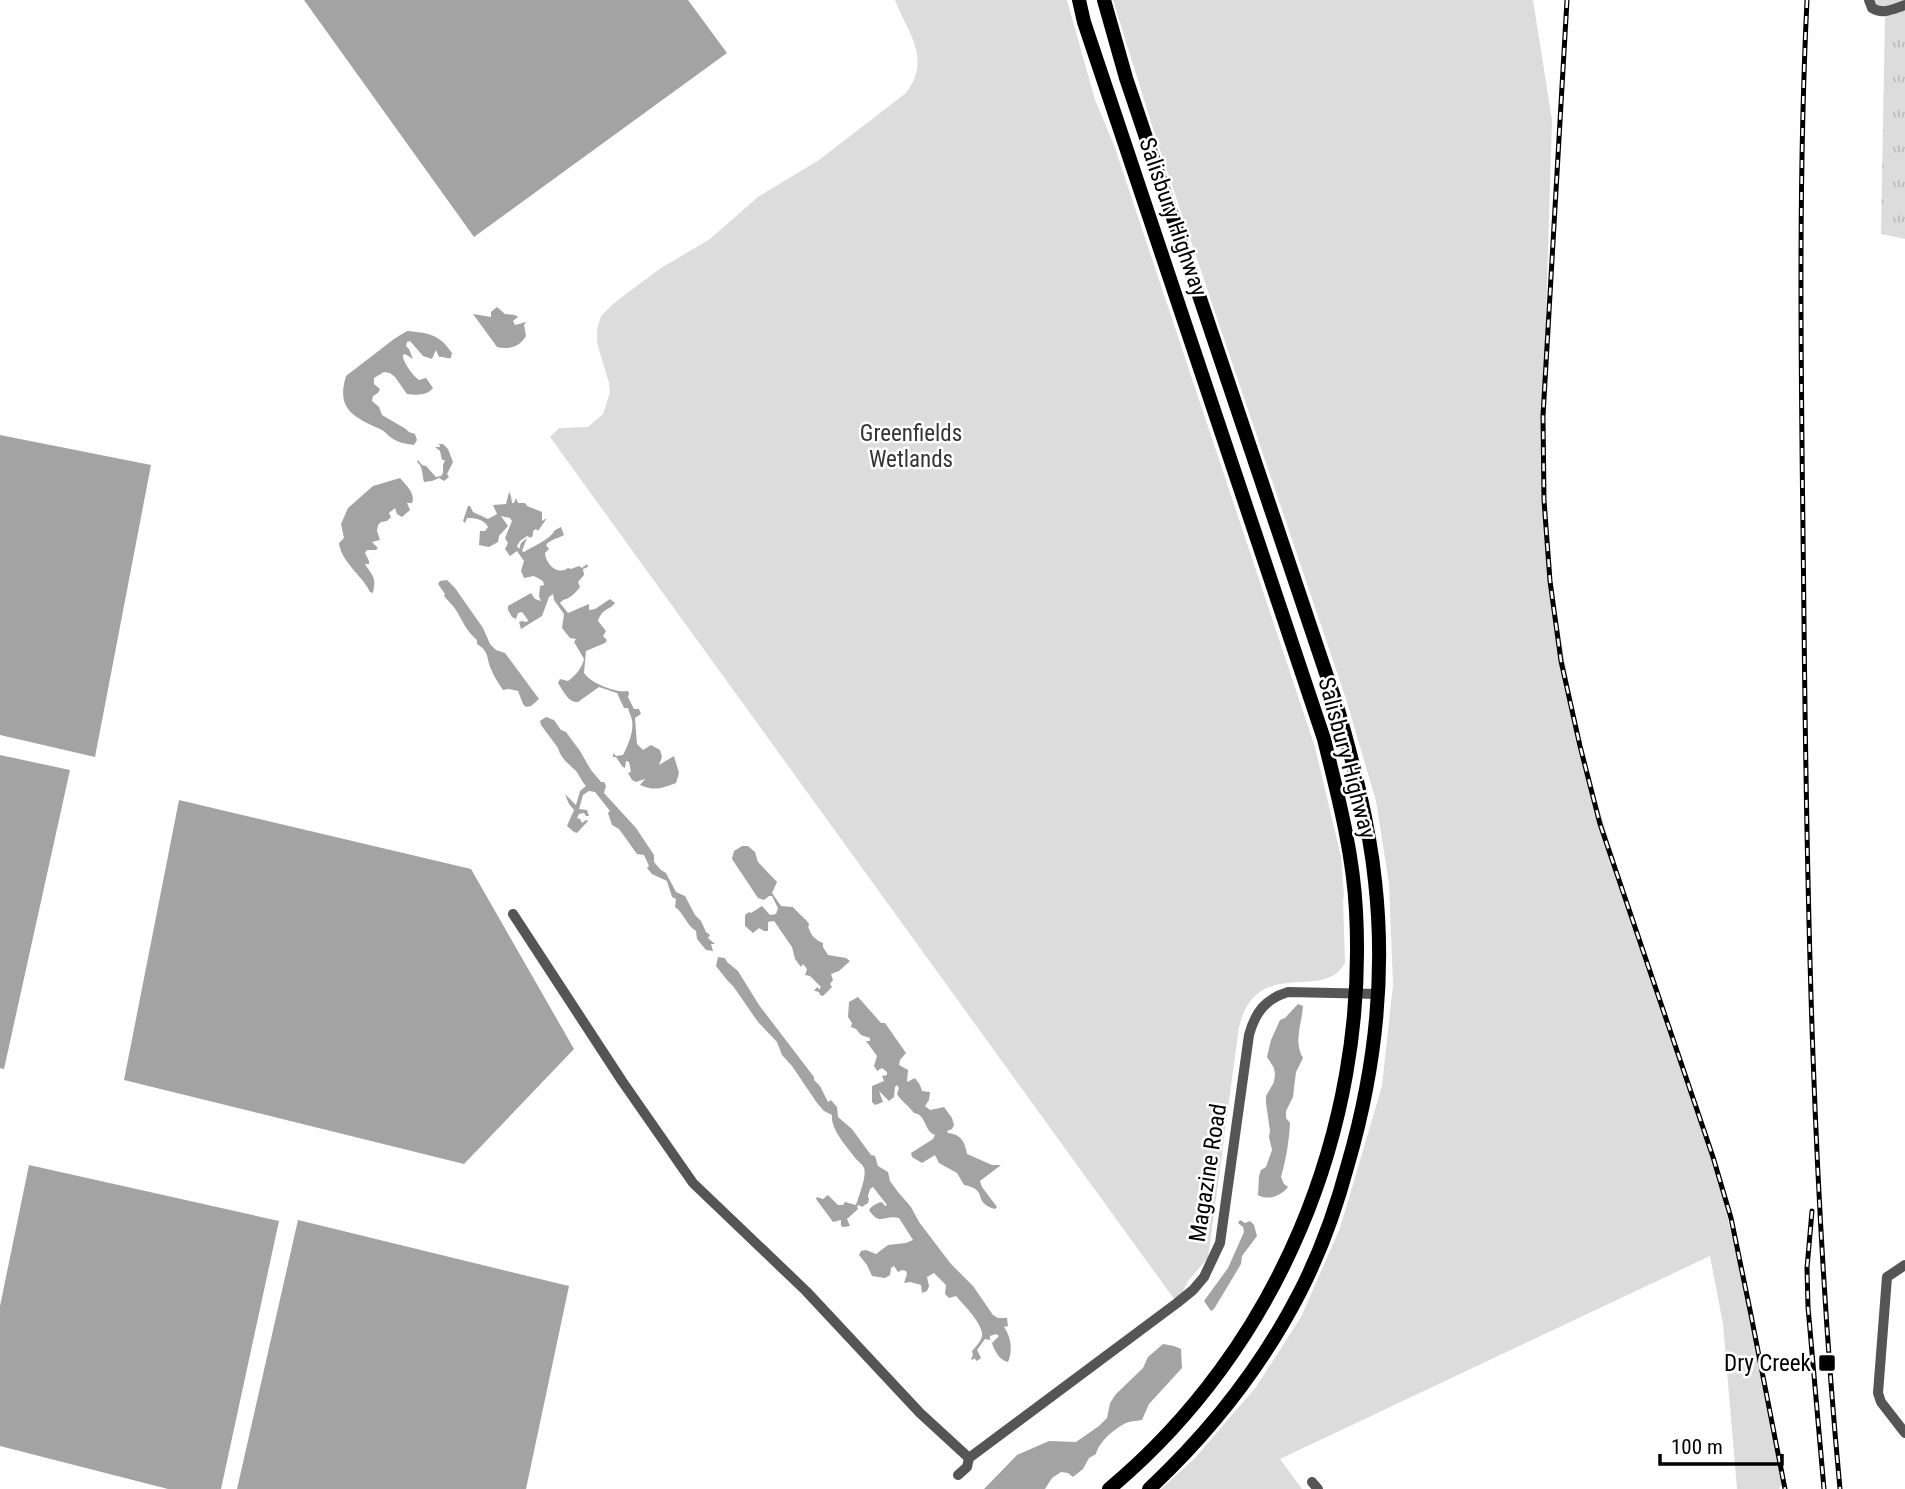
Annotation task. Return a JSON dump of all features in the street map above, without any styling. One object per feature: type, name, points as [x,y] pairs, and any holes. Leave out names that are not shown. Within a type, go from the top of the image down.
[{"type":"highway","name":"Salisbury Highway","points":[[1079,0],[1088,34],[1324,739],[1347,837],[1356,910],[1356,994],[1344,1090],[1322,1174],[1307,1218],[1248,1331],[1197,1401],[1139,1465],[1109,1489]]},
{"type":"highway","name":"Salisbury Highway","points":[[1104,0],[1126,78],[1337,706],[1352,757],[1375,879],[1379,924],[1380,994],[1373,1058],[1357,1134],[1334,1216],[1300,1293],[1234,1396],[1187,1451],[1149,1489]]},
{"type":"street","points":[[1869,2],[1876,10],[1885,12],[1905,5]]},
{"type":"street","points":[[513,914],[622,1082],[692,1183],[806,1291],[920,1413],[969,1458]]},
{"type":"street","name":"Magazine Road","points":[[958,1475],[967,1467],[969,1458],[1177,1303],[1204,1277],[1220,1244],[1249,1035],[1253,1020],[1262,1006],[1274,997],[1288,992],[1380,994]]},
{"type":"street","points":[[1904,1429],[1881,1402],[1878,1394],[1886,1277],[1905,1265]]},
{"type":"green space","name":"Greenfields Wetlands","points":[[895,0],[1067,0],[1095,100],[1114,145],[1315,747],[1341,857],[1345,963],[1336,973],[1325,979],[1270,987],[1258,994],[1244,1011],[1239,1027],[1208,1258],[1188,1281],[1177,1303],[550,437],[559,428],[588,427],[603,414],[610,392],[597,343],[597,329],[601,316],[613,304],[661,268],[710,239],[758,197],[819,160],[906,93],[914,80],[917,57],[911,35]]},
{"type":"green space","points":[[1113,0],[1533,0],[1552,120],[1543,416],[1544,500],[1549,572],[1580,746],[1631,913],[1713,1157],[1751,1315],[1783,1481],[1779,1489],[1737,1489],[1723,1324],[1710,1256],[1280,1459],[1302,1489],[1161,1489],[1195,1458],[1256,1387],[1301,1317],[1340,1228],[1382,1086],[1393,985],[1389,884],[1376,801],[1346,699],[1156,138]]},
{"type":"green space","points":[[1870,0],[1905,0],[1905,239],[1881,234],[1885,13]]},
{"type":"shaded area","points":[[304,0],[688,0],[727,53],[474,237]]},
{"type":"shaded area","points":[[497,307],[505,314],[518,317],[513,321],[515,325],[526,322],[526,336],[517,345],[509,348],[497,347],[473,314],[491,317],[491,312]]},
{"type":"shaded area","points":[[407,331],[433,336],[443,342],[452,353],[451,358],[439,357],[436,350],[432,359],[423,356],[410,341],[407,342],[406,346],[413,359],[403,355],[406,364],[419,380],[426,378],[433,388],[425,394],[407,394],[390,373],[384,372],[374,378],[374,384],[380,389],[372,401],[379,407],[382,415],[415,434],[417,440],[414,445],[395,440],[355,416],[343,397],[346,376]]},
{"type":"shaded area","points":[[0,435],[151,465],[95,757],[0,735]]},
{"type":"shaded area","points":[[439,443],[448,449],[453,462],[447,474],[449,477],[444,481],[439,478],[424,482],[418,460],[436,477],[443,473],[445,460],[442,460],[440,451],[435,447],[440,447]]},
{"type":"shaded area","points":[[400,478],[410,490],[413,500],[412,503],[407,503],[410,510],[402,517],[397,514],[395,508],[389,513],[391,517],[387,521],[378,525],[380,540],[372,542],[378,548],[365,553],[369,564],[365,564],[374,580],[373,593],[341,550],[339,543],[344,538],[341,524],[348,508],[373,486]]},
{"type":"shaded area","points":[[509,492],[512,503],[516,498],[518,503],[525,503],[542,512],[542,521],[547,518],[538,531],[533,531],[531,538],[527,536],[520,541],[517,546],[519,549],[527,538],[522,551],[524,552],[561,527],[564,535],[546,545],[549,549],[545,553],[550,565],[560,571],[579,566],[582,568],[587,564],[588,567],[583,569],[584,575],[578,582],[580,587],[560,603],[568,613],[589,604],[589,610],[595,609],[610,599],[615,603],[604,611],[598,621],[606,631],[603,636],[607,640],[586,651],[584,673],[604,687],[628,691],[634,709],[639,709],[641,714],[635,718],[637,744],[643,750],[651,745],[660,750],[662,757],[659,765],[674,756],[679,773],[676,783],[658,788],[640,785],[645,779],[636,782],[632,780],[628,773],[631,772],[629,762],[626,761],[625,768],[613,757],[613,753],[616,756],[623,755],[632,729],[628,708],[624,708],[617,693],[599,687],[574,702],[558,683],[560,679],[571,679],[584,659],[574,642],[576,639],[570,638],[562,628],[564,614],[553,594],[549,597],[542,616],[521,629],[519,622],[528,620],[522,612],[518,613],[516,619],[512,617],[508,606],[531,593],[535,599],[541,601],[540,586],[544,585],[543,581],[534,576],[524,578],[521,571],[524,561],[517,551],[510,556],[505,549],[508,543],[505,538],[512,521],[510,518],[501,516],[508,526],[499,536],[498,542],[489,547],[479,545],[480,531],[485,531],[488,527],[486,524],[473,518],[467,518],[465,523],[463,521],[468,506],[473,512],[488,519],[497,514],[493,505],[506,504]]},
{"type":"shaded area","points":[[447,580],[483,628],[490,644],[505,653],[539,699],[531,706],[526,707],[523,704],[518,691],[503,690],[492,672],[486,653],[444,596],[438,584]]},
{"type":"shaded area","points":[[546,717],[554,720],[561,730],[566,732],[591,770],[604,782],[604,793],[636,828],[654,855],[654,862],[666,873],[676,892],[685,896],[710,935],[708,938],[715,944],[711,944],[713,951],[706,950],[697,939],[696,931],[675,907],[676,899],[672,897],[667,881],[652,874],[647,868],[649,866],[644,855],[637,854],[619,829],[612,825],[608,813],[610,811],[595,792],[589,791],[583,795],[579,809],[587,810],[589,816],[584,813],[577,818],[582,823],[588,821],[577,833],[567,826],[574,810],[565,794],[576,805],[580,791],[586,786],[541,725],[540,721]]},
{"type":"shaded area","points":[[0,755],[70,770],[4,1069],[0,1068]]},
{"type":"shaded area","points":[[179,800],[471,869],[574,1049],[464,1164],[124,1080]]},
{"type":"shaded area","points":[[748,846],[755,852],[758,862],[777,882],[772,893],[781,906],[793,907],[806,920],[811,933],[823,943],[828,955],[850,961],[831,974],[832,987],[823,996],[814,990],[821,987],[810,976],[805,975],[807,969],[803,964],[801,967],[795,959],[792,947],[774,921],[768,922],[768,931],[759,928],[753,933],[745,926],[745,915],[749,912],[762,906],[770,915],[776,914],[778,908],[772,896],[764,900],[758,898],[732,859],[734,851]]},
{"type":"shaded area","points":[[718,957],[725,958],[738,971],[759,1005],[814,1077],[828,1102],[831,1100],[837,1107],[838,1117],[852,1129],[871,1155],[875,1156],[878,1166],[888,1172],[890,1181],[951,1264],[973,1286],[993,1315],[1007,1318],[1008,1326],[1004,1327],[1010,1344],[1008,1362],[1000,1357],[993,1346],[992,1343],[999,1336],[996,1334],[990,1336],[990,1340],[985,1339],[977,1350],[981,1358],[977,1361],[971,1359],[972,1351],[982,1336],[980,1326],[956,1296],[949,1298],[945,1294],[946,1285],[934,1273],[927,1277],[929,1286],[927,1291],[922,1293],[921,1285],[904,1283],[906,1271],[898,1272],[894,1266],[890,1275],[885,1278],[872,1276],[859,1255],[861,1251],[876,1254],[888,1245],[913,1240],[899,1218],[879,1219],[869,1210],[880,1202],[887,1205],[873,1187],[870,1189],[868,1203],[862,1207],[857,1206],[858,1209],[847,1219],[850,1226],[841,1226],[841,1220],[833,1222],[816,1199],[823,1199],[828,1195],[838,1205],[845,1202],[856,1205],[864,1181],[864,1168],[844,1144],[832,1115],[817,1103],[782,1055],[777,1042],[758,1022],[716,966]]},
{"type":"shaded area","points":[[858,997],[881,1023],[885,1023],[906,1053],[899,1065],[908,1070],[907,1082],[915,1078],[922,1091],[930,1092],[925,1106],[930,1110],[944,1107],[954,1125],[947,1131],[962,1139],[967,1154],[992,1165],[1001,1165],[980,1181],[997,1207],[995,1209],[981,1200],[976,1190],[964,1185],[957,1173],[939,1163],[935,1155],[922,1163],[912,1157],[911,1153],[935,1135],[897,1094],[897,1085],[894,1097],[889,1101],[879,1091],[883,1102],[875,1105],[872,1102],[872,1086],[884,1081],[882,1076],[887,1075],[887,1072],[882,1068],[877,1071],[874,1066],[877,1056],[866,1041],[870,1041],[870,1038],[851,1027],[852,1023],[848,1017],[849,1002]]},
{"type":"shaded area","points":[[1298,1004],[1303,1006],[1298,1039],[1303,1058],[1296,1072],[1293,1097],[1286,1111],[1290,1130],[1281,1177],[1288,1187],[1278,1195],[1266,1198],[1258,1195],[1259,1176],[1261,1170],[1266,1167],[1272,1150],[1266,1096],[1274,1082],[1275,1074],[1267,1057],[1280,1020]]},
{"type":"shaded area","points":[[29,1165],[279,1221],[221,1489],[168,1489],[0,1446],[0,1306]]},
{"type":"shaded area","points":[[298,1220],[569,1286],[526,1489],[237,1489]]},
{"type":"shaded area","points":[[1240,1220],[1245,1223],[1250,1221],[1257,1236],[1242,1256],[1241,1264],[1211,1311],[1204,1301],[1228,1268],[1244,1232],[1238,1223]]},
{"type":"shaded area","points":[[1163,1344],[1181,1349],[1182,1368],[1149,1404],[1142,1420],[1126,1423],[1111,1433],[1083,1469],[1073,1477],[1061,1472],[1052,1478],[1045,1489],[984,1489],[1017,1455],[1049,1441],[1076,1442],[1099,1426],[1107,1418],[1110,1403],[1116,1394]]},
{"type":"railway","points":[[1567,0],[1543,416],[1544,500],[1550,581],[1561,661],[1600,824],[1713,1157],[1731,1218],[1785,1489]]},
{"type":"railway","points":[[1807,0],[1801,310],[1807,838],[1823,1273],[1840,1489]]},
{"type":"railway","points":[[1812,1211],[1807,1268],[1808,1307],[1824,1489]]},
{"type":"place","name":"Dry Creek","points":[[1827,1363]]}]
